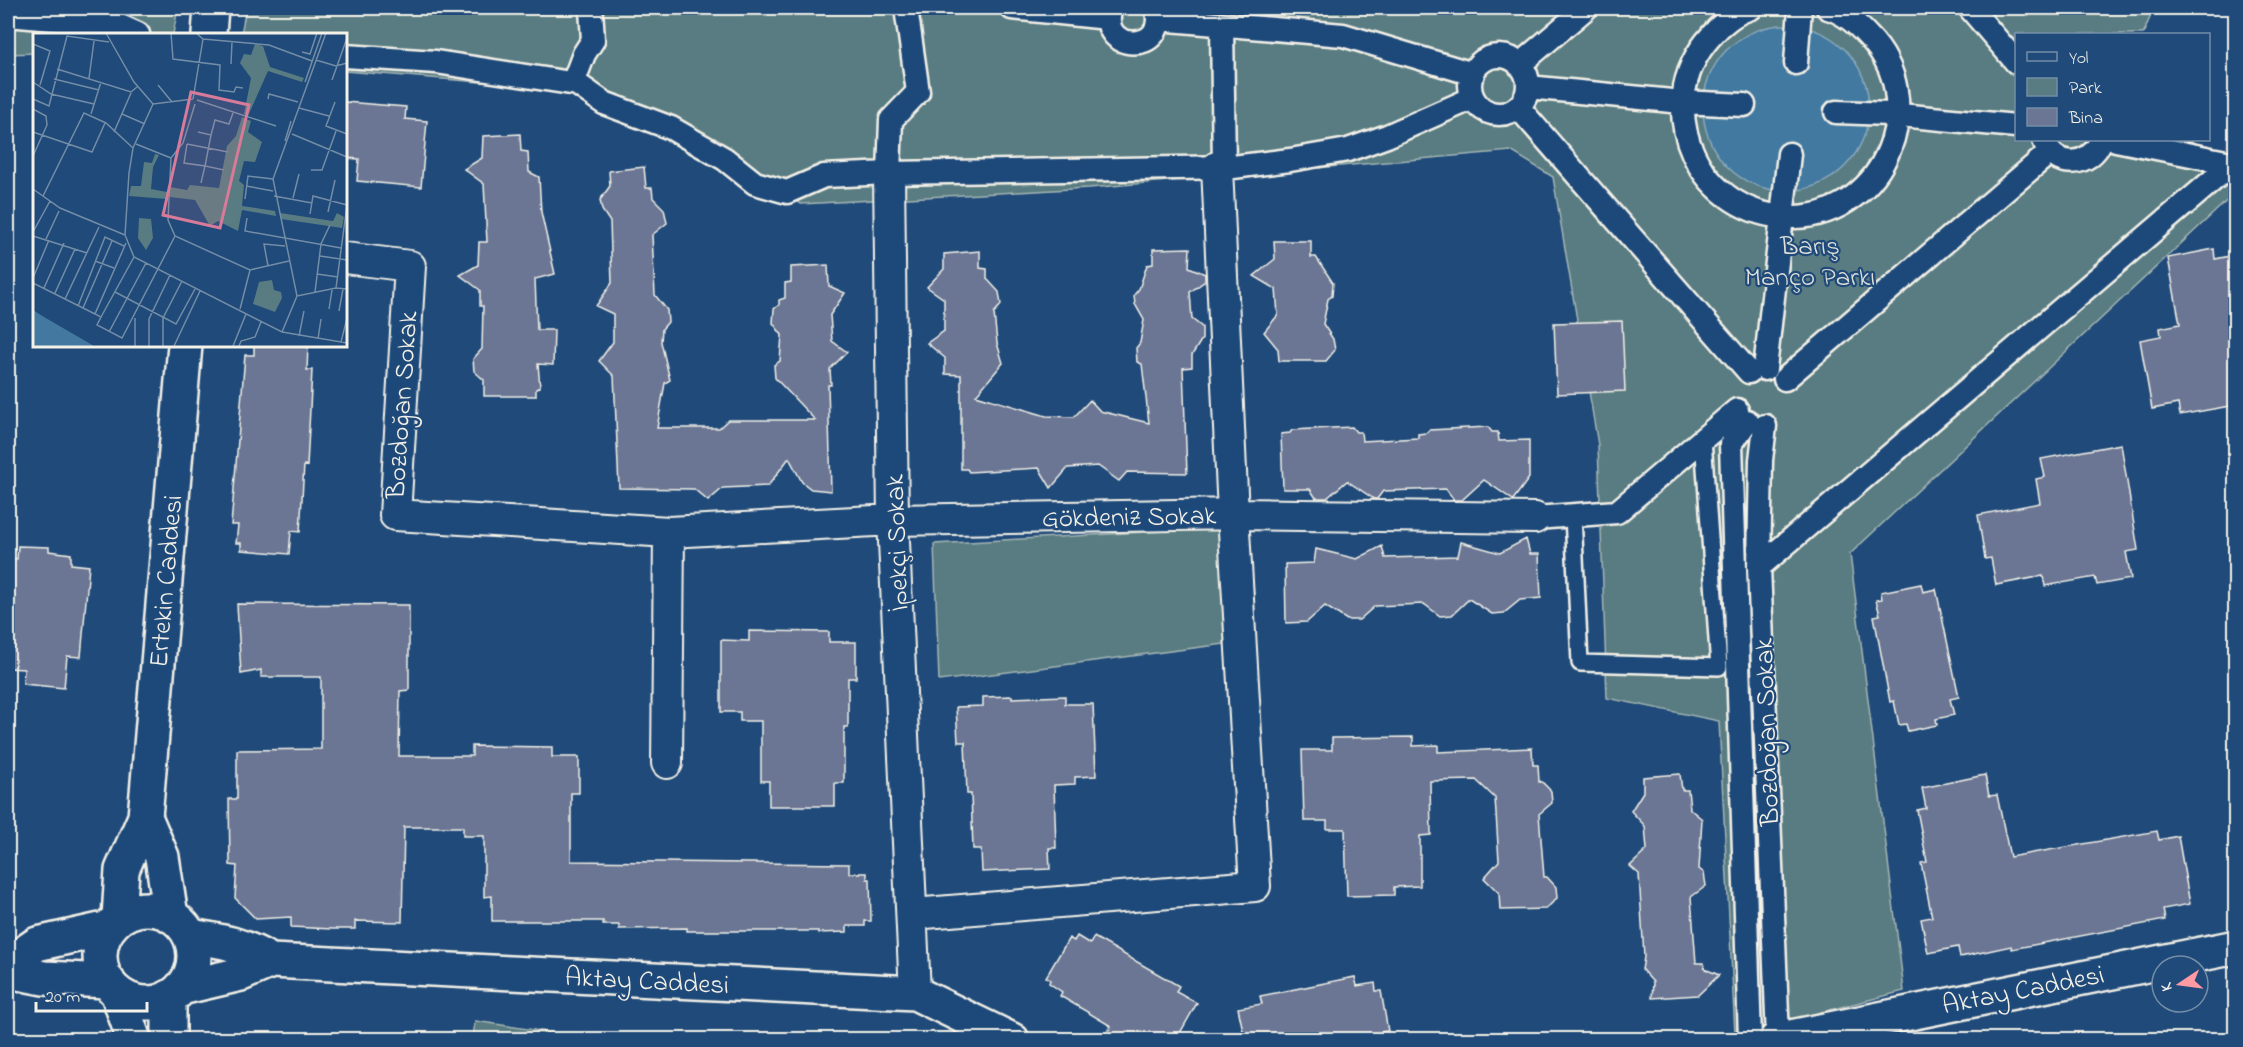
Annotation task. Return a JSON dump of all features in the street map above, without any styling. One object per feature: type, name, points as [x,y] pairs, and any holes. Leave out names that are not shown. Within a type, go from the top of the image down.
[{"type":"main road","points":[[209,33],[212,8]]},
{"type":"main road","name":"Ertekin Caddesi","points":[[114,923],[122,870],[145,817],[184,346]]},
{"type":"main road","name":"Ertekin Caddesi","points":[[145,817],[162,857],[181,926]]},
{"type":"main road","points":[[8,964],[37,944],[114,923],[131,912],[145,909],[159,910],[181,926],[193,950],[193,964],[189,977],[175,993],[156,1002],[143,1003],[129,999],[112,986],[8,971]]},
{"type":"main road","points":[[114,923],[102,941],[100,955],[102,969],[112,986],[134,1040]]},
{"type":"main road","name":"Aktay Caddesi","points":[[181,926],[229,942],[271,961],[915,993],[1012,1040]]},
{"type":"main road","name":"Aktay Caddesi","points":[[1768,1039],[2235,947]]},
{"type":"main road","name":"Aktay Caddesi","points":[[175,993],[241,974],[271,961]]},
{"type":"main road","points":[[169,1040],[175,993]]},
{"type":"street","points":[[573,83],[584,54],[593,40],[591,8]]},
{"type":"street","points":[[889,172],[891,120],[918,92],[906,8]]},
{"type":"street","points":[[1012,8],[1110,13],[1110,27],[1119,39],[1134,44],[1149,38],[1156,29],[1157,13],[1222,25],[1343,35],[1473,74]]},
{"type":"street","points":[[1520,65],[1586,8]]},
{"type":"street","points":[[1751,8],[1720,26],[1700,48],[1687,75],[1682,102],[1685,135],[1697,164],[1716,185],[1741,205],[1782,217],[1798,217],[1826,211],[1851,198],[1873,178],[1888,154],[1896,127],[1897,98],[1891,70],[1877,45],[1857,24],[1828,8]]},
{"type":"street","points":[[1796,63],[1800,8]]},
{"type":"street","points":[[1970,8],[2015,61]]},
{"type":"street","points":[[8,15],[118,25],[136,33]]},
{"type":"street","points":[[1221,167],[1222,25]]},
{"type":"street","points":[[346,56],[436,62],[573,83],[604,103],[671,128],[725,159],[755,183],[787,192],[824,176],[889,172],[1221,167],[1290,160],[1348,150],[1387,136],[1473,98]]},
{"type":"street","points":[[1500,56],[1509,57],[1520,65],[1527,77],[1528,87],[1525,98],[1518,107],[1506,113],[1496,114],[1486,111],[1473,98],[1471,90],[1473,74],[1481,62],[1490,57],[1500,56]]},
{"type":"street","points":[[1528,87],[1682,102],[1744,105]]},
{"type":"street","points":[[1518,107],[1767,373]]},
{"type":"street","points":[[1836,112],[1898,115],[2015,126]]},
{"type":"street","points":[[1767,373],[2048,146],[2058,158],[2076,162],[2094,153],[2100,141]]},
{"type":"street","points":[[2121,141],[2234,163]]},
{"type":"street","points":[[1767,373],[1789,154]]},
{"type":"street","points":[[1759,567],[2234,163]]},
{"type":"street","name":"Gökdeniz Sokak","points":[[669,532],[894,520],[1233,514],[1221,167]]},
{"type":"street","name":"İpekçi Sokak","points":[[889,172],[894,520],[915,993]]},
{"type":"street","name":"Bozdoğan Sokak","points":[[346,258],[410,266],[395,515],[669,532]]},
{"type":"street","points":[[913,914],[1255,886],[1233,514],[1535,518],[1617,512],[1703,439],[1750,419]]},
{"type":"street","points":[[1750,419],[1731,444],[1768,1039]]},
{"type":"street","name":"Bozdoğan Sokak","points":[[1750,419],[1761,460],[1759,567],[1768,1039]]},
{"type":"street","points":[[667,763],[669,532]]},
{"type":"lane","points":[[1573,515],[1580,663],[1719,667],[1703,439]]},
{"type":"shaded area","points":[[1786,25],[1818,32],[1845,49],[1862,76],[1869,108],[1862,140],[1845,167],[1818,184],[1786,191],[1754,184],[1727,167],[1710,140],[1703,108],[1710,76],[1727,49],[1754,32]]},
{"type":"shaded area","points":[[2235,94],[2235,151],[2225,149]]},
{"type":"green space","points":[[8,8],[178,8],[173,33],[33,33],[33,53],[8,54]]},
{"type":"green space","name":"Barış Manço Parkı","points":[[246,8],[2154,8],[2143,33],[2015,33],[2015,141],[2192,141],[2235,187],[2235,193],[1850,554],[1904,991],[1735,1034],[1719,721],[1607,698],[1598,445],[1553,177],[1511,151],[1089,188],[801,204],[589,91],[346,71],[346,33],[241,33]]},
{"type":"green space","points":[[1234,527],[1224,644],[939,681],[934,544]]},
{"type":"green space","points":[[475,1021],[594,1039],[473,1039]]},
{"type":"building","points":[[346,102],[406,107],[405,119],[427,121],[421,187],[357,181],[359,159],[346,158]]},
{"type":"building","points":[[520,134],[521,151],[528,152],[529,172],[539,177],[541,212],[555,274],[535,279],[537,330],[554,330],[553,365],[538,364],[540,387],[536,389],[536,396],[484,396],[484,380],[474,371],[473,359],[482,349],[483,306],[480,306],[480,290],[460,275],[478,265],[479,242],[487,242],[484,184],[464,169],[482,158],[483,136]]},
{"type":"building","points":[[644,167],[646,188],[652,188],[653,198],[664,209],[667,223],[652,235],[655,295],[667,310],[668,322],[662,329],[661,342],[670,380],[665,383],[657,428],[719,428],[728,420],[815,420],[775,378],[774,365],[780,361],[782,335],[773,323],[774,309],[779,305],[779,300],[785,298],[785,283],[791,282],[791,267],[828,265],[829,286],[845,293],[830,315],[832,341],[847,352],[830,369],[831,385],[828,385],[831,491],[811,489],[802,482],[789,458],[768,486],[723,488],[708,501],[694,489],[619,488],[614,376],[599,361],[613,342],[613,314],[596,306],[612,283],[610,222],[602,210],[600,200],[610,186],[609,171]]},
{"type":"building","points":[[1274,241],[1311,241],[1311,257],[1316,257],[1333,283],[1332,296],[1328,299],[1323,324],[1333,339],[1335,350],[1326,361],[1279,361],[1278,349],[1264,332],[1278,315],[1276,289],[1254,276],[1275,259]]},
{"type":"building","points":[[1190,248],[1189,267],[1205,274],[1205,281],[1190,292],[1192,319],[1202,327],[1202,339],[1192,355],[1192,367],[1183,368],[1187,473],[1127,472],[1119,481],[1098,466],[1068,468],[1051,488],[1039,468],[969,472],[967,469],[961,469],[961,375],[945,374],[945,358],[927,343],[944,331],[944,299],[927,287],[944,269],[944,254],[980,251],[980,268],[987,269],[987,279],[999,292],[1001,305],[994,313],[997,343],[1003,363],[976,395],[1046,416],[1074,417],[1090,400],[1100,411],[1149,423],[1142,364],[1137,362],[1136,348],[1140,343],[1144,320],[1135,304],[1134,295],[1139,289],[1147,265],[1153,264],[1153,249]]},
{"type":"building","points":[[2214,249],[2215,259],[2235,255],[2235,405],[2180,415],[2178,404],[2152,409],[2140,340],[2161,336],[2160,328],[2180,324],[2168,258]]},
{"type":"building","points":[[1622,321],[1625,391],[1557,394],[1554,323]]},
{"type":"building","points":[[254,346],[308,346],[307,370],[312,370],[307,466],[304,465],[300,532],[291,531],[289,554],[241,550],[241,543],[236,543],[238,525],[231,525],[245,355],[254,355]]},
{"type":"building","points":[[1352,427],[1356,432],[1361,432],[1362,441],[1418,438],[1418,434],[1429,430],[1488,427],[1492,432],[1498,432],[1499,441],[1529,440],[1529,478],[1513,500],[1484,480],[1462,500],[1454,500],[1446,489],[1383,491],[1377,499],[1374,499],[1347,481],[1327,498],[1316,498],[1310,489],[1283,489],[1281,434],[1290,433],[1292,430]]},
{"type":"building","points":[[2121,444],[2138,550],[2126,552],[2131,579],[2097,585],[2095,577],[2045,586],[2043,576],[1996,585],[1991,558],[1985,559],[1978,515],[2040,503],[2036,479],[2045,477],[2041,459]]},
{"type":"building","points":[[1526,539],[1530,554],[1539,554],[1541,598],[1520,600],[1504,613],[1492,614],[1469,599],[1452,615],[1440,616],[1424,604],[1375,606],[1359,620],[1347,620],[1325,606],[1307,622],[1286,623],[1285,564],[1314,563],[1316,549],[1357,559],[1382,546],[1385,558],[1458,556],[1461,542],[1500,553]]},
{"type":"building","points":[[18,546],[49,547],[49,551],[71,554],[71,564],[89,566],[81,657],[67,656],[64,688],[23,684],[24,669],[8,668],[8,558],[17,559]]},
{"type":"building","points":[[1921,584],[1923,592],[1936,589],[1959,697],[1950,699],[1954,715],[1936,719],[1937,725],[1908,731],[1906,724],[1899,725],[1894,701],[1890,702],[1874,616],[1880,615],[1876,600],[1882,599],[1881,592]]},
{"type":"building","points":[[237,604],[409,605],[409,690],[400,691],[399,756],[472,756],[472,746],[552,747],[552,757],[579,757],[579,793],[571,793],[571,861],[849,864],[849,873],[867,873],[867,879],[870,879],[871,921],[865,921],[865,926],[847,926],[847,932],[818,933],[818,931],[687,931],[687,928],[619,929],[619,925],[603,925],[603,921],[492,921],[492,896],[484,897],[484,836],[463,836],[463,827],[404,827],[402,922],[355,921],[355,929],[332,929],[291,927],[291,917],[256,919],[235,898],[237,866],[230,865],[229,799],[237,799],[237,750],[321,749],[321,677],[261,677],[261,670],[241,674]]},
{"type":"building","points":[[749,631],[829,632],[829,642],[856,642],[856,678],[848,678],[848,727],[844,727],[844,783],[835,783],[835,806],[769,806],[769,781],[761,781],[761,721],[740,721],[740,712],[721,712],[721,640],[749,641]]},
{"type":"building","points":[[1012,696],[1012,698],[1065,696],[1065,704],[1093,704],[1096,776],[1075,777],[1075,784],[1054,785],[1056,848],[1049,848],[1050,869],[982,872],[981,849],[973,849],[971,794],[967,794],[965,742],[958,742],[956,707],[983,706],[983,697]]},
{"type":"building","points":[[1413,737],[1413,746],[1438,745],[1438,752],[1532,748],[1533,765],[1538,765],[1539,782],[1551,791],[1552,803],[1539,814],[1544,877],[1547,877],[1556,887],[1557,898],[1546,909],[1500,910],[1499,893],[1484,878],[1499,861],[1495,798],[1476,780],[1430,781],[1431,835],[1420,836],[1420,886],[1394,887],[1394,895],[1347,896],[1345,829],[1327,829],[1327,821],[1304,821],[1302,750],[1332,750],[1332,738]]},
{"type":"building","points":[[1680,774],[1682,790],[1688,790],[1690,809],[1702,819],[1699,869],[1704,873],[1706,886],[1691,897],[1696,963],[1703,963],[1705,969],[1719,975],[1698,995],[1652,998],[1653,982],[1642,970],[1644,957],[1639,874],[1630,866],[1647,850],[1645,826],[1631,811],[1643,792],[1643,777]]},
{"type":"building","points":[[1985,775],[1989,796],[1997,795],[2010,857],[2157,831],[2159,840],[2178,836],[2190,904],[2163,909],[2165,920],[2012,949],[2011,946],[1960,957],[1958,947],[1928,953],[1921,919],[1932,917],[1921,863],[1927,862],[1917,810],[1926,808],[1922,788]]},
{"type":"building","points":[[1077,936],[1090,944],[1094,937],[1179,986],[1176,992],[1197,1003],[1176,1040],[1103,1040],[1111,1026],[1060,996],[1062,992],[1049,983],[1050,980],[1046,977],[1069,938],[1074,941]]},
{"type":"building","points":[[1355,977],[1357,986],[1375,983],[1376,991],[1381,991],[1388,1031],[1381,1032],[1382,1040],[1245,1040],[1238,1008],[1262,1004],[1260,996]]}]
